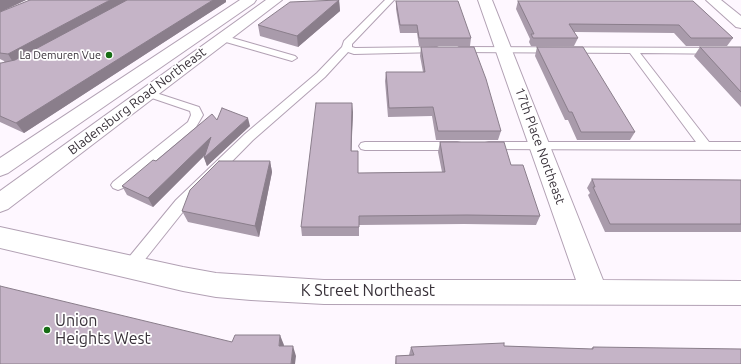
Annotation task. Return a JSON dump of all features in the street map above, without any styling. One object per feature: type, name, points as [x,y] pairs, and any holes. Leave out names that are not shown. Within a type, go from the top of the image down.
[{"type":"street","name":"Bladensburg Road Northeast","points":[[0,168],[249,0]]},
{"type":"street","name":"Bladensburg Road Northeast","points":[[0,203],[146,93],[275,0]]},
{"type":"street","name":"17th Place Northeast","points":[[485,0],[594,292]]},
{"type":"street","points":[[714,0],[741,24]]},
{"type":"street","name":"K Street Northeast","points":[[0,237],[216,285],[286,291],[741,293]]},
{"type":"lane","points":[[130,267],[180,204],[250,137],[321,75],[347,48],[347,43],[390,0]]},
{"type":"lane","points":[[222,38],[292,58]]},
{"type":"lane","points":[[347,48],[354,51],[741,51]]},
{"type":"lane","points":[[633,50],[706,146]]},
{"type":"lane","points":[[118,185],[192,124],[197,115],[195,109],[146,93]]},
{"type":"lane","points":[[365,146],[741,146]]},
{"type":"building","points":[[30,0],[110,0],[8,54],[0,53],[0,12]]},
{"type":"building","points":[[127,0],[213,0],[16,123],[0,116],[0,63],[15,60]]},
{"type":"building","points":[[339,0],[297,36],[258,25],[290,2]]},
{"type":"building","points":[[396,1],[458,1],[471,38],[419,38],[417,25],[400,25]]},
{"type":"building","points":[[518,1],[693,1],[733,38],[691,38],[679,25],[569,24],[578,38],[533,38],[531,34],[534,34]]},
{"type":"building","points":[[421,47],[474,47],[486,79],[501,131],[438,131],[433,107],[389,108],[386,72],[425,72]]},
{"type":"building","points":[[537,47],[583,47],[635,132],[581,132],[572,112],[569,112]]},
{"type":"building","points":[[700,47],[741,47],[741,92]]},
{"type":"building","points":[[316,103],[352,103],[351,151],[358,151],[358,173],[445,172],[440,142],[504,142],[511,165],[523,165],[540,216],[359,216],[359,227],[301,227]]},
{"type":"building","points":[[222,108],[248,118],[204,158],[211,137],[148,198],[122,186],[153,160],[156,161],[212,114],[217,120]]},
{"type":"building","points":[[219,161],[270,161],[255,226],[182,211],[190,190]]},
{"type":"building","points":[[592,179],[741,180],[741,224],[610,224],[593,187],[595,187]]},
{"type":"building","name":"Union Heights West","points":[[0,286],[232,342],[235,335],[280,335],[279,346],[293,346],[291,364],[0,364]]},
{"type":"building","points":[[504,343],[504,346],[593,349],[593,347],[741,349],[741,364],[396,364],[396,356],[414,355],[411,347]]},
{"type":"place","name":"La Demuren Vue","points":[[109,55]]},
{"type":"place","name":"Union Heights West","points":[[47,330]]}]
